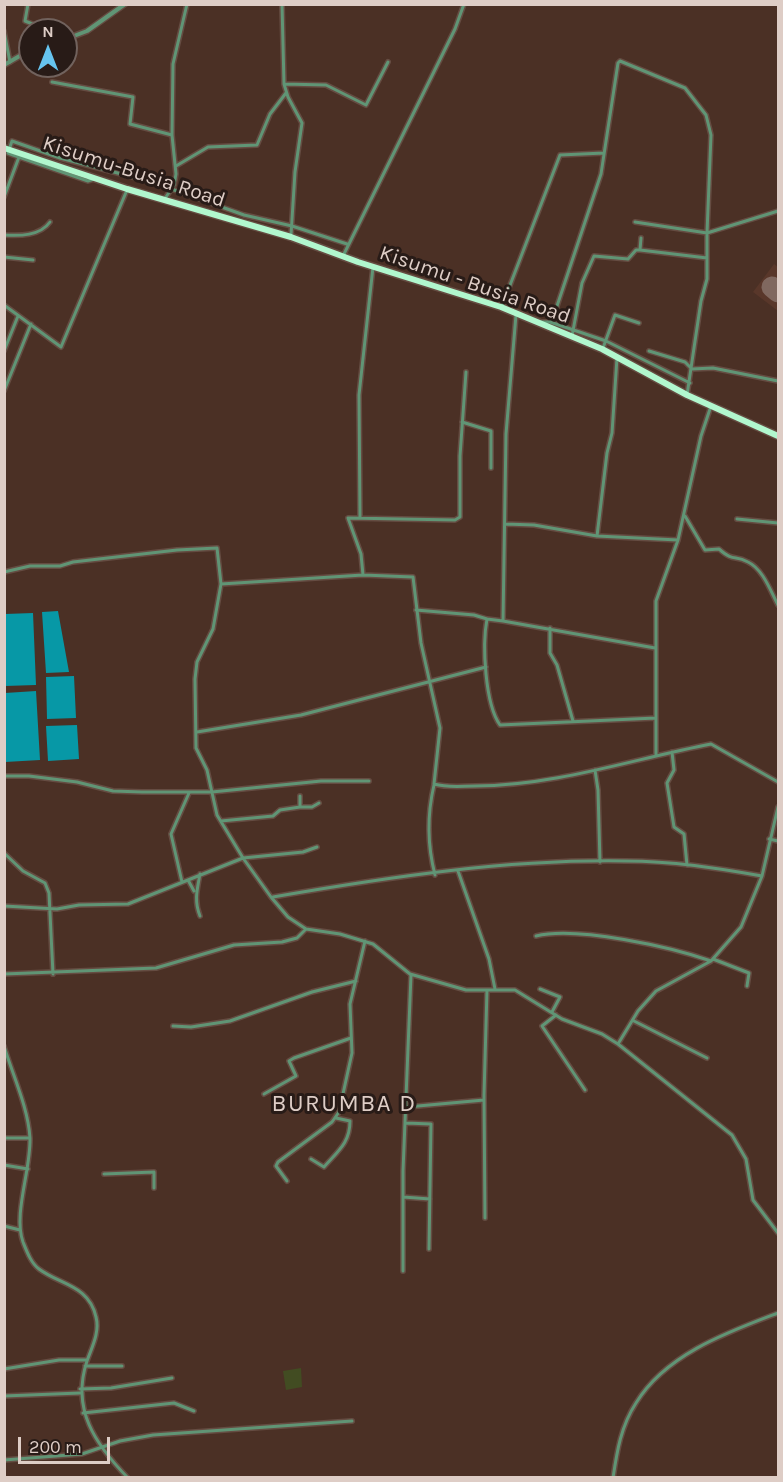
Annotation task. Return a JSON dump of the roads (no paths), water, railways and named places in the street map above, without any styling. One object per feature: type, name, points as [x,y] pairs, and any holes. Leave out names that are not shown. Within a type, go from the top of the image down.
[{"type":"highway","name":"Kisumu-Busia Road","points":[[6,148],[94,179],[253,227]]},
{"type":"highway","name":"Kisumu - Busia Road","points":[[253,227],[291,237],[373,267],[501,307],[541,322],[602,349],[687,395],[712,404],[778,436]]},
{"type":"street","points":[[78,34],[87,31],[125,4]]},
{"type":"street","points":[[165,200],[172,188],[176,168],[172,135],[174,58],[187,4]]},
{"type":"street","points":[[282,4],[284,84],[286,93],[302,123],[295,172],[291,237]]},
{"type":"street","points":[[343,256],[420,101],[464,4]]},
{"type":"street","points":[[4,31],[10,62]]},
{"type":"street","points":[[4,65],[18,57]]},
{"type":"street","points":[[284,84],[326,85],[366,105],[388,62]]},
{"type":"street","points":[[550,322],[596,192],[618,62],[624,62],[659,79],[685,88],[700,106],[711,128],[707,279],[701,301],[687,395]]},
{"type":"street","points":[[52,82],[133,97],[130,124],[172,135]]},
{"type":"street","points":[[176,166],[208,147],[257,145],[270,114],[286,93]]},
{"type":"street","points":[[4,139],[60,158],[172,188],[244,215],[292,226],[347,244]]},
{"type":"street","points":[[12,141],[6,148],[8,153],[88,181],[94,179]]},
{"type":"street","points":[[501,307],[560,155],[604,153]]},
{"type":"street","points":[[4,197],[19,157]]},
{"type":"street","points":[[4,305],[57,347],[63,343],[127,189]]},
{"type":"street","points":[[635,222],[707,233],[778,210]]},
{"type":"street","points":[[4,235],[25,234],[44,229],[50,222]]},
{"type":"street","points":[[640,250],[641,238]]},
{"type":"street","points":[[572,336],[582,283],[594,256],[628,259],[636,250],[640,250],[707,258]]},
{"type":"street","points":[[4,256],[33,260]]},
{"type":"street","points":[[360,517],[359,395],[373,267]]},
{"type":"street","points":[[503,621],[506,434],[516,313]]},
{"type":"street","points":[[602,349],[615,315],[639,323]]},
{"type":"street","points":[[4,351],[18,316]]},
{"type":"street","points":[[541,322],[550,322],[575,329],[606,341],[690,383]]},
{"type":"street","points":[[4,391],[30,324]]},
{"type":"street","points":[[649,351],[684,362],[692,369],[713,368],[778,381]]},
{"type":"street","points":[[597,536],[607,453],[612,434],[617,357]]},
{"type":"street","points":[[363,575],[361,554],[347,520],[360,517],[458,519],[466,372]]},
{"type":"street","points":[[656,755],[658,682],[655,648],[656,601],[678,540],[701,436],[712,404]]},
{"type":"street","points":[[462,422],[491,431],[491,468]]},
{"type":"street","points":[[684,516],[705,550],[719,549],[726,557],[748,561],[757,568],[778,605]]},
{"type":"street","points":[[737,519],[778,523]]},
{"type":"street","points":[[505,524],[534,525],[597,536],[678,540]]},
{"type":"street","points":[[4,572],[30,566],[60,566],[80,561],[213,548],[218,550],[220,584],[213,629],[197,662],[195,679],[198,754],[207,770],[221,821],[243,858],[271,897],[288,917],[306,929],[365,941],[388,953],[411,975],[466,990],[515,990],[554,1013],[603,1034],[732,1135],[746,1159],[753,1200],[778,1233]]},
{"type":"street","points":[[220,584],[363,575],[413,577],[416,610],[440,728],[429,809],[429,838],[435,875]]},
{"type":"street","points":[[416,610],[474,615],[655,648]]},
{"type":"street","points":[[487,619],[486,667],[495,716],[500,725],[656,718]]},
{"type":"street","points":[[550,628],[550,653],[557,665],[573,721]]},
{"type":"street","points":[[197,732],[301,715],[486,667]]},
{"type":"street","points":[[434,784],[445,787],[505,787],[713,744],[778,782]]},
{"type":"street","points":[[672,752],[675,770],[668,779],[667,787],[671,795],[674,827],[684,834],[687,865]]},
{"type":"street","points":[[595,770],[598,790],[600,862]]},
{"type":"street","points":[[4,776],[29,776],[77,782],[112,791],[189,793],[321,780],[369,781]]},
{"type":"street","points":[[182,882],[171,834],[189,793]]},
{"type":"street","points":[[300,796],[300,807]]},
{"type":"street","points":[[221,821],[273,816],[280,810],[312,807],[319,803]]},
{"type":"street","points":[[618,1044],[656,991],[712,960],[741,927],[762,876],[778,807]]},
{"type":"street","points":[[769,839],[778,841]]},
{"type":"street","points":[[4,906],[49,909],[79,905],[125,905],[243,858],[303,852],[317,847]]},
{"type":"street","points":[[4,853],[23,871],[45,883],[50,893],[53,974]]},
{"type":"street","points":[[271,897],[364,881],[494,867],[600,862],[626,861],[687,865],[762,876]]},
{"type":"street","points":[[458,871],[489,959],[495,989]]},
{"type":"street","points":[[196,897],[200,874]]},
{"type":"street","points":[[188,880],[196,897],[200,916]]},
{"type":"street","points":[[4,974],[53,974],[156,968],[234,945],[282,942],[297,938],[306,929]]},
{"type":"street","points":[[536,936],[580,936],[637,942],[671,949],[749,973],[747,986]]},
{"type":"street","points":[[287,1180],[276,1166],[278,1162],[336,1118],[350,1067],[350,1004],[365,941]]},
{"type":"street","points":[[403,1271],[403,1197],[411,975]]},
{"type":"street","points":[[173,1026],[192,1027],[230,1021],[312,992],[356,981]]},
{"type":"street","points":[[540,989],[560,998],[554,1013],[542,1026],[585,1090]]},
{"type":"street","points":[[485,1218],[484,1100],[487,990]]},
{"type":"street","points":[[633,1020],[707,1058]]},
{"type":"street","points":[[264,1094],[296,1076],[290,1060],[351,1038]]},
{"type":"street","points":[[4,1046],[27,1117],[30,1138],[20,1230],[33,1263],[40,1270],[74,1287],[92,1307],[97,1329],[80,1391],[83,1413],[101,1446],[128,1478]]},
{"type":"street","points":[[4,1065],[9,1064]]},
{"type":"street","points":[[406,1107],[484,1100]]},
{"type":"street","points":[[311,1159],[324,1167],[345,1144],[350,1135],[350,1121],[336,1118]]},
{"type":"street","points":[[406,1123],[431,1124],[429,1249]]},
{"type":"street","points":[[4,1138],[30,1138]]},
{"type":"street","points":[[4,1165],[28,1169]]},
{"type":"street","points":[[104,1174],[154,1172],[154,1188]]},
{"type":"street","points":[[403,1197],[430,1199]]},
{"type":"street","points":[[4,1226],[20,1230]]},
{"type":"street","points":[[613,1478],[620,1437],[636,1402],[645,1390],[691,1353],[717,1337],[778,1313]]},
{"type":"street","points":[[4,1369],[59,1360],[87,1360]]},
{"type":"street","points":[[85,1366],[122,1366]]},
{"type":"street","points":[[4,1396],[102,1389],[172,1378]]},
{"type":"street","points":[[83,1413],[174,1403],[195,1411]]},
{"type":"street","points":[[4,1460],[82,1454],[101,1446],[153,1436],[352,1421]]},
{"type":"water","points":[[58,611],[69,672],[46,673],[42,612]]},
{"type":"water","points":[[33,613],[36,685],[5,686],[5,614]]},
{"type":"water","points":[[74,676],[76,718],[47,719],[46,677]]},
{"type":"water","points":[[36,691],[40,760],[5,762],[5,693]]},
{"type":"water","points":[[77,725],[79,759],[48,761],[46,726]]},
{"type":"district","name":"BURUMBA D","points":[[344,1104]]}]
